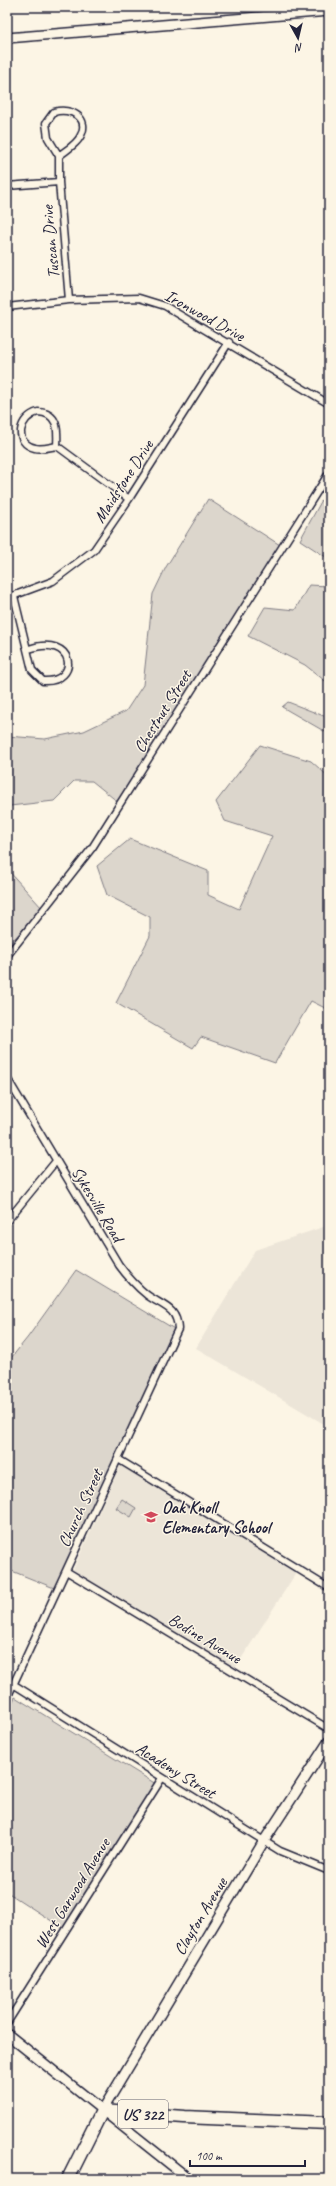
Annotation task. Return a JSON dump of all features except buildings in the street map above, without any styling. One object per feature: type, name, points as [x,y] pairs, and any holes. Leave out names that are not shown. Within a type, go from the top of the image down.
[{"type":"highway","name":"US 322","points":[[68,2179],[102,2111],[184,2117],[329,2123]]},
{"type":"main road","points":[[7,38],[329,11]]},
{"type":"main road","name":"Clayton Avenue","points":[[102,2111],[264,1841],[329,1741]]},
{"type":"main road","points":[[7,2034],[189,2179]]},
{"type":"street","points":[[68,110],[76,113],[81,119],[83,129],[77,142],[59,156],[48,138],[46,123],[54,112],[68,110]]},
{"type":"street","name":"Tuscan Drive","points":[[59,156],[59,182],[69,300]]},
{"type":"street","points":[[7,186],[59,182]]},
{"type":"street","name":"Ironwood Drive","points":[[7,307],[69,300],[139,298],[165,306],[229,342],[329,404]]},
{"type":"street","name":"Maidstone Drive","points":[[7,598],[53,581],[94,550],[129,499],[229,342]]},
{"type":"street","points":[[57,446],[58,430],[56,421],[52,416],[46,412],[38,412],[30,414],[23,420],[21,428],[22,437],[27,445],[41,449],[57,446],[129,499]]},
{"type":"street","name":"Chestnut Street","points":[[7,956],[92,848],[329,472]]},
{"type":"street","points":[[14,596],[32,670],[43,681],[57,680],[64,675],[67,667],[67,658],[65,653],[59,648],[44,646],[28,649]]},
{"type":"street","name":"Sykesville Road","points":[[7,1078],[119,1265],[136,1286],[172,1312],[177,1320],[178,1329]]},
{"type":"street","points":[[7,1221],[56,1161]]},
{"type":"street","name":"Church Street","points":[[7,1698],[178,1329]]},
{"type":"street","points":[[118,1459],[329,1588]]},
{"type":"street","name":"Bodine Avenue","points":[[66,1571],[329,1730]]},
{"type":"street","name":"Academy Street","points":[[13,1684],[264,1841],[287,1854],[329,1871]]},
{"type":"street","name":"West Garwood Avenue","points":[[7,2023],[162,1778]]},
{"type":"shaded area","points":[[329,487],[329,559],[300,540]]},
{"type":"shaded area","points":[[208,499],[280,545],[118,802],[92,781],[74,781],[54,801],[10,806],[7,821],[7,736],[45,739],[84,731],[126,711],[143,685],[153,594],[166,567]]},
{"type":"shaded area","points":[[309,585],[329,586],[329,684],[305,665],[248,636],[265,607],[295,610]]},
{"type":"shaded area","points":[[288,702],[329,718],[329,734],[282,707]]},
{"type":"shaded area","points":[[260,745],[311,761],[329,777],[329,1010],[311,1001],[275,1063],[201,1037],[193,1048],[116,1003],[150,936],[150,917],[107,895],[97,866],[130,839],[208,871],[208,895],[239,909],[272,836],[225,821],[216,802]]},
{"type":"shaded area","points":[[7,869],[42,908],[7,947]]},
{"type":"shaded area","points":[[329,1225],[329,1427],[196,1348],[255,1250]]},
{"type":"shaded area","points":[[76,1270],[176,1330],[59,1590],[7,1569],[7,1363],[28,1337]]},
{"type":"shaded area","name":"Oak Knoll Elementary School","points":[[121,1464],[296,1573],[234,1670],[73,1570]]},
{"type":"shaded area","points":[[122,1499],[136,1508],[131,1517],[116,1508]]},
{"type":"shaded area","points":[[15,1697],[156,1784],[64,1929],[7,1892],[7,1713]]},
{"type":"place","name":"Oak Knoll Elementary School","points":[[151,1517]]}]
